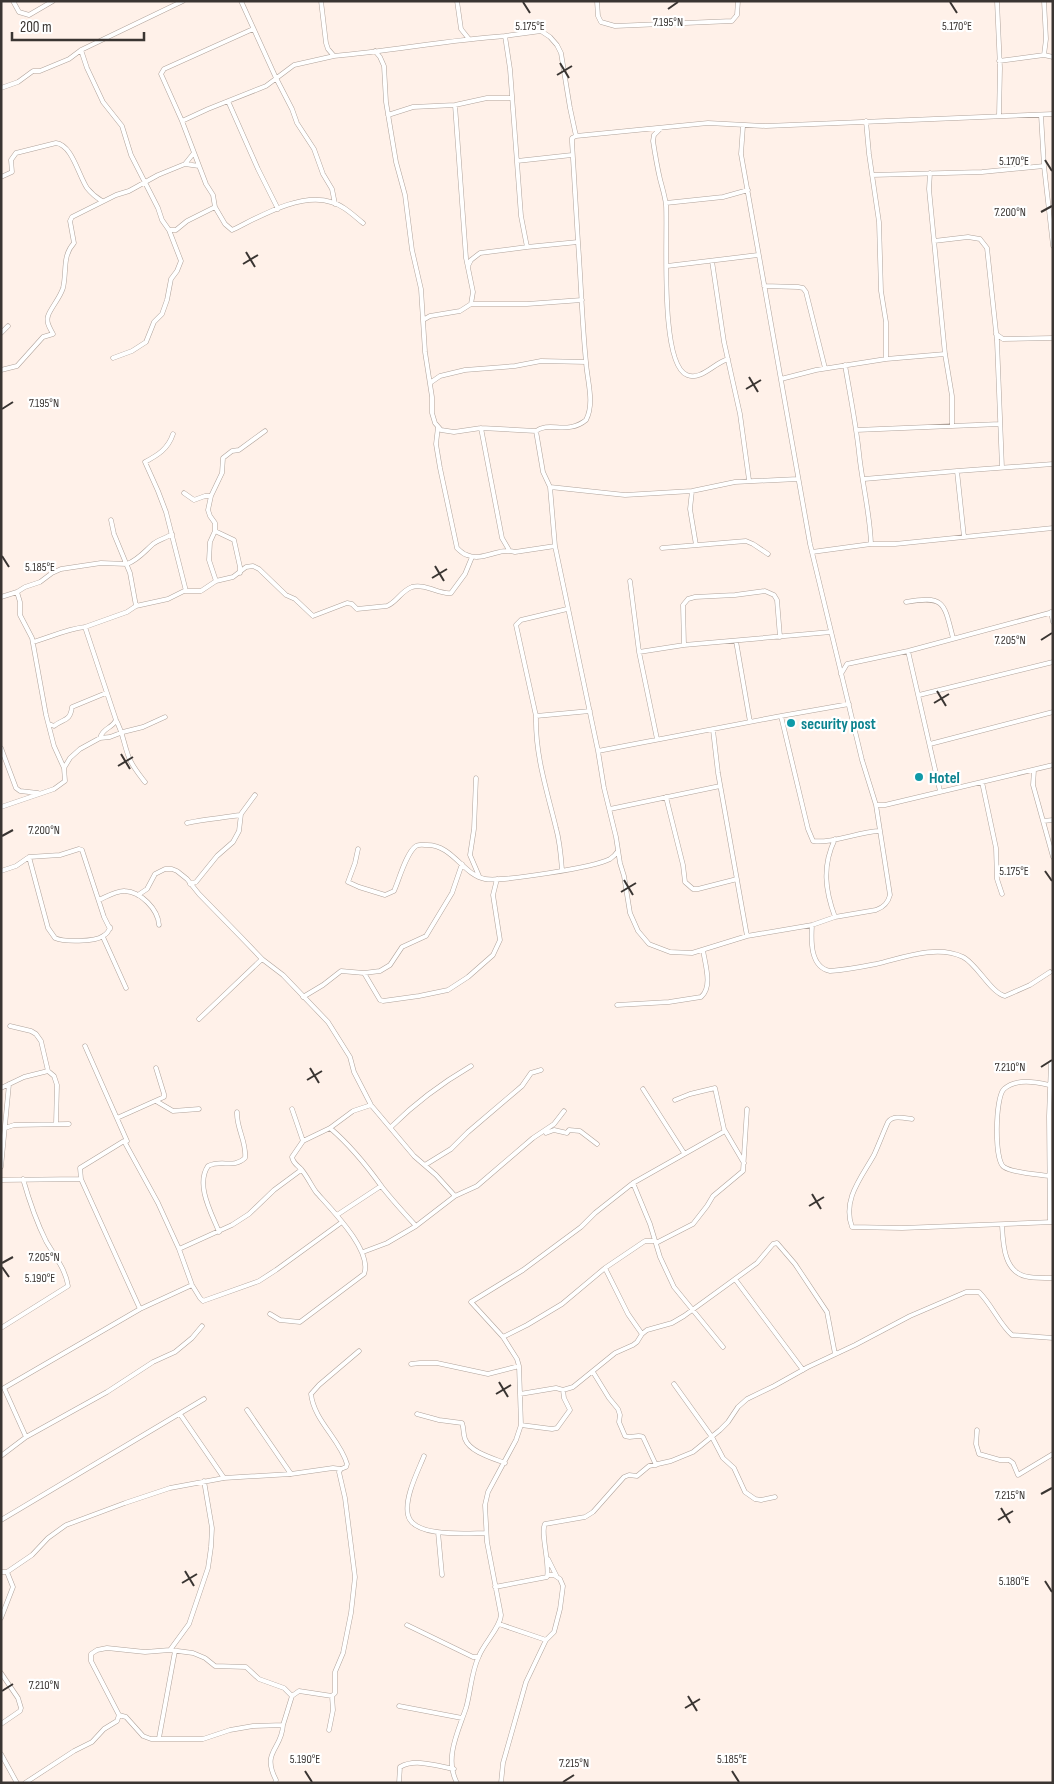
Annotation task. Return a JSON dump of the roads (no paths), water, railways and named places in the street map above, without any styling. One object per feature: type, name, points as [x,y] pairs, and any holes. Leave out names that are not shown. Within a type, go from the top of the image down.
[{"type":"street","points":[[13,1],[19,12],[29,15],[53,1]]},
{"type":"street","points":[[1,88],[18,82],[33,71],[40,71],[69,59],[81,50],[184,1]]},
{"type":"street","points":[[241,1],[300,128],[314,149],[322,174],[332,189],[335,204]]},
{"type":"street","points":[[321,1],[326,43],[334,56]]},
{"type":"street","points":[[458,1],[462,29],[469,39]]},
{"type":"street","points":[[597,1],[598,16],[601,22],[614,26],[732,21],[737,15],[738,1]]},
{"type":"street","points":[[997,1],[999,116]]},
{"type":"street","points":[[1044,1],[1046,39],[1044,54]]},
{"type":"street","points":[[254,29],[162,71],[160,74],[182,121],[206,184],[215,200],[215,207],[225,224],[232,230],[300,200],[324,201],[335,204],[363,223]]},
{"type":"street","points":[[182,121],[266,86],[300,63],[334,56],[540,31],[550,37],[557,45],[576,136]]},
{"type":"street","points":[[504,36],[510,69],[521,216],[527,247]]},
{"type":"street","points":[[81,50],[103,102],[122,126],[131,155],[146,182],[182,261],[171,279],[168,288],[168,300],[162,314],[154,322],[146,342],[132,351],[113,358]]},
{"type":"street","points":[[375,51],[384,66],[388,115],[396,162],[405,195],[412,250],[421,289],[421,311],[432,413],[438,427],[436,444],[456,548],[464,555],[472,557],[508,550],[515,552],[554,546]]},
{"type":"street","points":[[999,61],[1044,54],[1053,57]]},
{"type":"street","points":[[388,115],[413,106],[455,105],[487,98],[512,98]]},
{"type":"street","points":[[228,101],[278,209]]},
{"type":"street","points":[[423,320],[430,316],[449,314],[467,308],[471,304],[473,292],[468,266],[455,105]]},
{"type":"street","points":[[438,427],[441,430],[454,432],[481,428],[536,431],[543,427],[570,428],[586,420],[590,411],[572,138],[663,126],[708,123],[743,126],[1053,114]]},
{"type":"street","points":[[1041,115],[1044,166],[1053,246]]},
{"type":"street","points":[[866,121],[879,222],[882,291],[886,322],[886,359]]},
{"type":"street","points":[[663,126],[655,133],[653,141],[666,204],[666,309],[672,344],[680,370],[685,375],[699,376],[728,359]]},
{"type":"street","points":[[536,431],[544,472],[550,487],[554,546],[590,711],[630,913],[644,940],[649,944],[670,952],[685,953],[703,950],[747,936],[812,925],[835,917],[876,910],[883,907],[888,901],[889,884],[878,831],[876,805],[862,760],[812,552],[758,255],[742,154],[743,126]]},
{"type":"street","points":[[1,177],[12,172],[11,160],[16,154],[56,143],[61,144],[71,154],[88,190],[102,201]]},
{"type":"street","points":[[1,364],[3,370],[17,366],[30,354],[43,337],[53,334],[48,327],[48,316],[63,289],[66,254],[74,243],[70,218],[102,201],[129,191],[185,164],[194,154]]},
{"type":"street","points":[[517,162],[572,155]]},
{"type":"street","points":[[185,164],[199,166]]},
{"type":"street","points":[[872,175],[982,172],[1044,166]]},
{"type":"street","points":[[930,173],[929,189],[945,354],[952,396],[952,426]]},
{"type":"street","points":[[666,204],[723,197],[748,190]]},
{"type":"street","points":[[169,230],[176,230],[215,207]]},
{"type":"street","points":[[934,241],[968,237],[980,239],[985,244],[990,264],[997,346],[1002,468]]},
{"type":"street","points":[[468,259],[480,253],[578,242]]},
{"type":"street","points":[[667,266],[758,255]]},
{"type":"street","points":[[712,261],[728,359],[740,414],[749,480]]},
{"type":"street","points":[[764,286],[798,287],[806,292],[825,368]]},
{"type":"street","points":[[471,304],[517,304],[582,300]]},
{"type":"street","points":[[421,311],[430,316]]},
{"type":"street","points":[[1,333],[8,326]]},
{"type":"street","points":[[996,334],[1004,339],[1053,338]]},
{"type":"street","points":[[997,346],[1004,339]]},
{"type":"street","points":[[781,379],[825,368],[886,359],[945,354]]},
{"type":"street","points":[[430,383],[440,376],[465,370],[515,366],[541,361],[586,362]]},
{"type":"street","points":[[845,366],[859,439],[859,452],[870,526],[870,544]]},
{"type":"street","points":[[856,430],[1000,424]]},
{"type":"street","points":[[481,428],[502,538],[508,550]]},
{"type":"street","points":[[216,581],[209,560],[209,550],[215,530],[215,521],[208,513],[211,496],[222,473],[223,458],[232,451],[239,450],[265,431]]},
{"type":"street","points":[[173,434],[170,444],[165,450],[145,462],[161,498],[186,591]]},
{"type":"street","points":[[864,479],[1053,464]]},
{"type":"street","points":[[957,471],[964,537]]},
{"type":"street","points":[[550,487],[625,495],[692,491],[749,480],[798,479]]},
{"type":"street","points":[[692,491],[690,509],[696,545]]},
{"type":"street","points":[[184,493],[194,500],[211,496]]},
{"type":"street","points":[[111,520],[114,534],[127,564],[136,606]]},
{"type":"street","points":[[812,552],[870,544],[894,544],[1053,528]]},
{"type":"street","points":[[215,530],[234,540],[240,573]]},
{"type":"street","points":[[1,597],[37,584],[61,569],[101,563],[127,564],[142,556],[155,543],[172,534]]},
{"type":"street","points":[[662,548],[746,541],[768,554]]},
{"type":"street","points":[[33,642],[128,612],[136,606],[168,599],[186,591],[201,591],[216,581],[233,577],[246,567],[253,566],[259,569],[286,595],[295,599],[311,615],[315,616],[347,603],[352,604],[357,609],[387,606],[402,592],[414,587],[452,593],[465,574],[472,557]]},
{"type":"street","points":[[630,581],[639,652],[657,739]]},
{"type":"street","points":[[1,807],[54,789],[65,781],[64,768],[57,754],[49,724],[33,642],[20,615],[20,602],[17,592]]},
{"type":"street","points":[[684,645],[683,605],[688,599],[700,596],[769,592],[774,594],[777,600],[780,637]]},
{"type":"street","points":[[906,602],[926,599],[940,603],[946,609],[953,638]]},
{"type":"street","points":[[562,870],[556,829],[543,777],[536,730],[536,716],[516,625],[521,620],[567,609]]},
{"type":"street","points":[[837,660],[847,664],[908,651],[1052,612],[1053,622]]},
{"type":"street","points":[[85,627],[106,694],[123,732],[123,738],[132,764],[145,782]]},
{"type":"street","points":[[639,652],[684,645],[831,632]]},
{"type":"street","points":[[736,641],[750,722]]},
{"type":"street","points":[[908,651],[940,791]]},
{"type":"street","points":[[918,695],[1053,662]]},
{"type":"street","points":[[841,674],[847,664]]},
{"type":"street","points":[[49,724],[54,726],[67,719],[71,714],[72,707],[106,694]]},
{"type":"street","points":[[598,751],[849,704]]},
{"type":"street","points":[[536,716],[590,711]]},
{"type":"street","points":[[930,744],[1053,712]]},
{"type":"street","points":[[781,716],[811,838],[815,842],[869,831],[878,831]]},
{"type":"street","points":[[64,768],[70,758],[80,749],[100,738],[144,727],[165,717]]},
{"type":"street","points":[[100,738],[103,730],[115,723],[116,720]]},
{"type":"street","points":[[713,730],[715,758],[747,936]]},
{"type":"street","points":[[1,748],[16,788],[20,792],[43,793]]},
{"type":"street","points":[[876,805],[885,805],[1053,765]]},
{"type":"street","points":[[1034,770],[1033,785],[1053,857]]},
{"type":"street","points":[[476,778],[474,829],[470,856],[479,876]]},
{"type":"street","points":[[982,782],[996,848],[997,879],[1002,894]]},
{"type":"street","points":[[610,809],[720,786]]},
{"type":"street","points":[[190,884],[196,882],[217,856],[233,842],[239,831],[240,815],[255,795]]},
{"type":"street","points":[[666,797],[683,865],[685,882],[693,889],[698,889],[737,879]]},
{"type":"street","points":[[187,823],[202,819],[217,819],[240,815]]},
{"type":"street","points":[[1043,821],[1053,820]]},
{"type":"street","points":[[869,831],[877,822]]},
{"type":"street","points":[[835,839],[828,862],[826,884],[835,917]]},
{"type":"street","points":[[358,849],[348,882],[385,895],[394,891],[402,868],[414,848],[418,845],[433,845],[444,849],[462,864],[486,879],[562,870],[611,858],[618,851]]},
{"type":"street","points":[[1,871],[16,866],[29,858],[82,850],[104,917],[110,929],[110,927],[110,928],[108,932],[103,937],[98,939],[65,940],[55,938],[48,928],[29,858]]},
{"type":"street","points":[[611,858],[620,863]]},
{"type":"street","points":[[303,997],[341,971],[364,973],[380,971],[386,968],[402,947],[426,936],[452,893],[462,864]]},
{"type":"street","points":[[138,895],[146,889],[155,874],[168,868],[177,871],[328,1022],[348,1054],[354,1072],[371,1105],[414,1156],[436,1174],[455,1196]]},
{"type":"street","points":[[364,973],[380,1000],[383,1001],[448,990],[468,977],[493,955],[499,943],[493,895],[497,879]]},
{"type":"street","points":[[99,900],[123,890],[138,895],[154,910],[159,925]]},
{"type":"street","points":[[812,925],[813,956],[824,970],[830,971],[873,965],[932,952],[950,953],[964,957],[996,991],[1005,996],[1030,985],[1050,972]]},
{"type":"street","points":[[103,937],[126,988]]},
{"type":"street","points":[[617,1005],[670,1002],[701,997],[705,994],[708,987],[703,950]]},
{"type":"street","points":[[199,1019],[262,958]]},
{"type":"street","points":[[10,1026],[31,1031],[39,1037],[48,1071],[54,1076],[57,1085],[56,1124]]},
{"type":"street","points":[[85,1046],[127,1141],[124,1140],[80,1168],[81,1179],[140,1308]]},
{"type":"street","points":[[912,1119],[894,1117],[888,1122],[874,1155],[862,1173],[849,1201],[848,1216],[852,1227],[896,1228],[1051,1222],[1049,1176],[1051,1116],[1049,1085],[1051,1063]]},
{"type":"street","points":[[391,1127],[448,1079],[471,1066]]},
{"type":"street","points":[[117,1118],[164,1097],[156,1068]]},
{"type":"street","points":[[425,1165],[451,1149],[522,1086],[530,1073],[541,1070]]},
{"type":"street","points":[[1,1088],[24,1077],[48,1071]]},
{"type":"street","points":[[1049,1085],[1018,1082],[1004,1088],[999,1097],[997,1141],[1002,1167],[1049,1176]]},
{"type":"street","points":[[1,1167],[9,1084]]},
{"type":"street","points":[[675,1100],[715,1088],[725,1131],[744,1163]]},
{"type":"street","points":[[643,1089],[684,1153]]},
{"type":"street","points":[[156,1101],[173,1111],[199,1109]]},
{"type":"street","points":[[270,1314],[280,1320],[296,1323],[301,1321],[364,1274],[363,1252],[337,1215],[294,1164],[292,1157],[303,1141],[330,1128],[353,1111],[371,1105]]},
{"type":"street","points":[[292,1109],[303,1141]]},
{"type":"street","points":[[503,1337],[533,1322],[562,1304],[605,1268],[645,1241],[655,1242],[693,1224],[713,1196],[743,1171],[747,1109]]},
{"type":"street","points":[[363,1252],[387,1243],[416,1226],[455,1196],[477,1186],[554,1124],[564,1111]]},
{"type":"street","points":[[219,1232],[208,1205],[203,1180],[208,1166],[218,1162],[234,1164],[245,1158],[238,1124],[238,1112]]},
{"type":"street","points":[[5,1128],[14,1125],[70,1124]]},
{"type":"street","points":[[330,1128],[356,1154],[416,1226]]},
{"type":"street","points":[[541,1133],[544,1134],[554,1130],[580,1131],[597,1144]]},
{"type":"street","points":[[458,1783],[454,1777],[452,1754],[455,1736],[466,1708],[478,1657],[499,1624],[501,1612],[486,1533],[486,1495],[516,1440],[521,1425],[519,1366],[517,1359],[503,1337],[470,1302],[523,1270],[581,1227],[595,1213],[633,1183],[725,1131]]},
{"type":"street","points":[[124,1140],[158,1203],[179,1249],[192,1285],[203,1301],[259,1281],[342,1222]]},
{"type":"street","points":[[179,1249],[219,1232],[249,1214],[274,1190],[301,1170]]},
{"type":"street","points":[[1,1328],[68,1286],[64,1273],[39,1225],[28,1198],[23,1179]]},
{"type":"street","points":[[1,1180],[81,1179]]},
{"type":"street","points":[[633,1183],[650,1224],[660,1258],[674,1287],[722,1347]]},
{"type":"street","points":[[337,1215],[381,1186]]},
{"type":"street","points":[[1002,1225],[1006,1258],[1015,1272],[1028,1278],[1053,1278]]},
{"type":"street","points":[[520,1394],[556,1388],[563,1390],[573,1387],[615,1353],[637,1342],[642,1334],[657,1326],[672,1323],[735,1279],[757,1263],[773,1244],[778,1244],[795,1264],[826,1312],[835,1354]]},
{"type":"street","points":[[605,1268],[628,1314],[642,1334]]},
{"type":"street","points":[[735,1279],[803,1370]]},
{"type":"street","points":[[4,1388],[140,1308],[192,1285]]},
{"type":"street","points":[[548,1575],[542,1529],[545,1524],[586,1518],[624,1477],[629,1475],[637,1476],[646,1467],[687,1455],[712,1437],[728,1422],[743,1401],[910,1316],[971,1291],[979,1292],[988,1301],[1002,1324],[1012,1335],[1053,1338]]},
{"type":"street","points":[[1,1456],[26,1437],[107,1392],[153,1362],[185,1345],[202,1326]]},
{"type":"street","points":[[1,1572],[7,1572],[37,1551],[54,1532],[66,1526],[125,1502],[170,1488],[224,1478],[291,1474],[333,1468],[341,1470],[347,1466],[347,1462],[325,1427],[312,1400],[311,1393],[359,1352]]},
{"type":"street","points":[[411,1364],[452,1365],[488,1374],[519,1366]]},
{"type":"street","points":[[593,1372],[618,1409],[620,1415],[619,1422],[625,1436],[628,1438],[639,1435],[643,1436],[656,1465]]},
{"type":"street","points":[[1,1382],[26,1437]]},
{"type":"street","points":[[674,1384],[712,1437],[723,1458],[734,1468],[744,1492],[755,1499],[761,1500],[775,1497]]},
{"type":"street","points":[[521,1425],[557,1428],[570,1410],[564,1398],[563,1390]]},
{"type":"street","points":[[1,1520],[204,1399]]},
{"type":"street","points":[[247,1410],[291,1474]]},
{"type":"street","points":[[180,1414],[224,1478]]},
{"type":"street","points":[[417,1414],[439,1420],[462,1423],[468,1445],[504,1463]]},
{"type":"street","points":[[977,1430],[976,1444],[980,1454],[1000,1460],[1009,1460],[1013,1463],[1018,1475],[1053,1454]]},
{"type":"street","points":[[424,1456],[411,1489],[407,1514],[409,1519],[418,1527],[438,1532],[486,1533]]},
{"type":"street","points":[[329,1730],[333,1710],[332,1696],[335,1693],[336,1672],[343,1653],[355,1582],[341,1470]]},
{"type":"street","points":[[159,1738],[172,1651],[189,1624],[208,1568],[212,1528],[204,1481]]},
{"type":"street","points":[[438,1532],[442,1575]]},
{"type":"street","points":[[502,1783],[503,1763],[526,1682],[546,1640],[554,1632],[560,1609],[563,1586],[552,1569],[547,1556]]},
{"type":"street","points":[[1,1618],[13,1587],[7,1572]]},
{"type":"street","points":[[495,1587],[543,1578],[548,1575],[557,1577]]},
{"type":"street","points":[[499,1624],[546,1640]]},
{"type":"street","points":[[407,1625],[473,1657],[478,1657]]},
{"type":"street","points":[[283,1725],[254,1726],[230,1730],[203,1739],[151,1739],[142,1736],[129,1719],[119,1715],[90,1656],[93,1651],[107,1648],[145,1652],[172,1651],[193,1653],[215,1666],[246,1667],[259,1679],[284,1688],[292,1696]]},
{"type":"street","points":[[1,1724],[21,1708],[18,1698],[2,1676]]},
{"type":"street","points":[[275,1783],[276,1780],[271,1768],[270,1759],[280,1738],[292,1696],[299,1691],[332,1696]]},
{"type":"street","points":[[399,1706],[462,1718]]},
{"type":"street","points":[[25,1783],[74,1750],[92,1742],[104,1729],[117,1721],[119,1715]]},
{"type":"street","points":[[1,1754],[17,1783]]},
{"type":"street","points":[[399,1783],[400,1767],[403,1765],[423,1763],[454,1769]]},
{"type":"place","name":"security post","points":[[791,723]]},
{"type":"place","name":"Hotel","points":[[919,777]]}]
